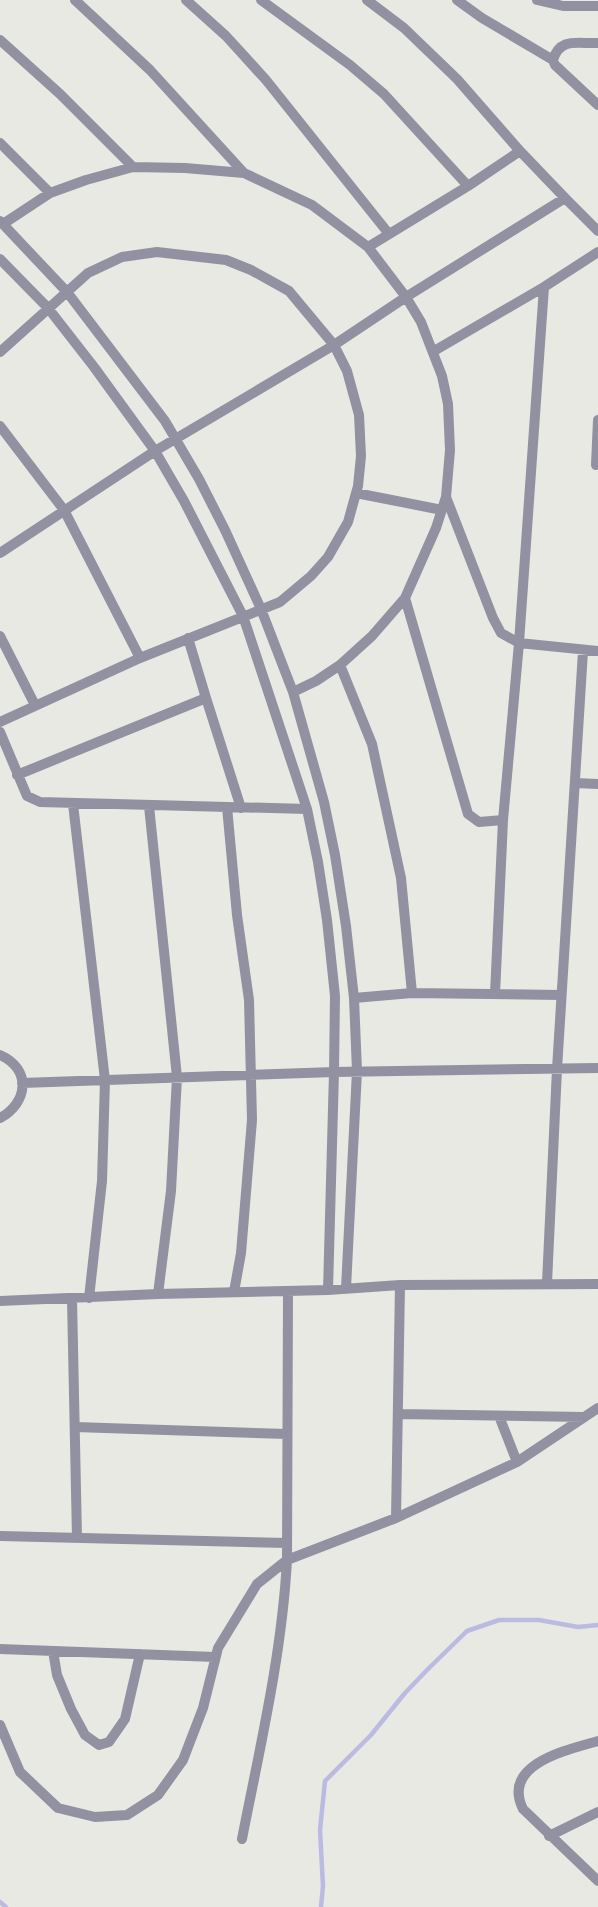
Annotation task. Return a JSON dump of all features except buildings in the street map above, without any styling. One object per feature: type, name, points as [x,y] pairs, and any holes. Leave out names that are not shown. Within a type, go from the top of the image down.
[{"type":"street","points":[[75,0],[150,70],[244,173]]},
{"type":"street","points":[[186,0],[226,36],[266,80],[390,234]]},
{"type":"street","points":[[261,0],[350,65],[384,94],[468,186]]},
{"type":"street","points":[[367,0],[404,28],[457,79],[520,151],[598,230]]},
{"type":"street","points":[[457,0],[482,18],[552,60],[555,65],[598,105]]},
{"type":"street","points":[[537,0],[563,6],[598,6]]},
{"type":"street","points":[[0,40],[60,94],[133,167]]},
{"type":"street","points":[[552,60],[558,47],[564,44],[598,43]]},
{"type":"street","points":[[0,143],[50,193]]},
{"type":"street","points":[[368,247],[468,186],[520,151]]},
{"type":"street","points":[[293,692],[316,681],[340,665],[372,636],[405,598],[424,558],[442,510],[446,497],[450,450],[448,404],[442,376],[422,322],[406,297],[368,247],[312,206],[244,173],[185,168],[133,167],[86,180],[50,193],[2,223],[67,292],[165,421],[225,530],[262,609],[293,692],[324,802],[335,855],[346,926],[354,998],[357,1071],[346,1288]]},
{"type":"street","points":[[0,553],[155,451],[334,345],[406,297],[565,198]]},
{"type":"street","points":[[0,722],[34,705],[140,658],[280,602],[310,576],[328,557],[348,522],[356,493],[361,456],[359,415],[347,371],[334,345],[289,291],[251,270],[226,260],[179,253],[157,252],[122,257],[88,273],[2,347]]},
{"type":"street","points":[[434,351],[544,287],[598,252]]},
{"type":"street","points":[[0,258],[48,308],[94,367],[155,451],[184,501],[243,616],[307,809],[318,862],[328,928],[335,996],[328,1290]]},
{"type":"street","points":[[495,994],[503,820],[519,643],[544,287]]},
{"type":"street","points":[[596,465],[598,420]]},
{"type":"street","points":[[0,426],[64,510],[140,658]]},
{"type":"street","points":[[356,493],[442,510]]},
{"type":"street","points":[[446,497],[497,627],[507,637],[519,643],[583,651],[598,651]]},
{"type":"street","points":[[405,598],[468,814],[479,822],[503,820]]},
{"type":"street","points":[[0,636],[34,705]]},
{"type":"street","points":[[188,638],[240,808]]},
{"type":"street","points":[[547,1283],[556,1069],[583,651]]},
{"type":"street","points":[[340,665],[372,744],[401,878],[412,993]]},
{"type":"street","points":[[17,774],[206,698]]},
{"type":"street","points":[[0,732],[27,796],[31,799],[48,804],[307,809]]},
{"type":"street","points":[[575,783],[598,784]]},
{"type":"street","points":[[73,804],[105,1080],[102,1181],[89,1298]]},
{"type":"street","points":[[148,806],[177,1077],[171,1191],[158,1294]]},
{"type":"street","points":[[227,807],[237,915],[249,1000],[252,1120],[241,1253],[234,1292]]},
{"type":"street","points":[[354,998],[412,993],[561,995]]},
{"type":"street","points":[[0,1055],[14,1064],[20,1072],[22,1082],[22,1094],[17,1104],[10,1113],[0,1118]]},
{"type":"street","points":[[22,1082],[357,1071],[598,1068]]},
{"type":"street","points":[[0,1301],[158,1294],[328,1290],[400,1285],[547,1283],[598,1284]]},
{"type":"street","points":[[396,1518],[400,1285]]},
{"type":"street","points":[[242,1839],[277,1652],[284,1606],[287,1560],[288,1291]]},
{"type":"street","points":[[72,1299],[77,1538]]},
{"type":"street","points":[[0,1725],[20,1772],[58,1808],[95,1817],[127,1815],[158,1795],[183,1760],[203,1708],[218,1648],[257,1584],[287,1560],[396,1518],[517,1462],[598,1408]]},
{"type":"street","points":[[398,1414],[584,1417]]},
{"type":"street","points":[[499,1416],[517,1462]]},
{"type":"street","points":[[75,1427],[287,1434]]},
{"type":"street","points":[[0,1536],[286,1543]]},
{"type":"street","points":[[0,1649],[215,1656]]},
{"type":"street","points":[[53,1651],[57,1675],[71,1710],[85,1735],[99,1745],[109,1742],[125,1719],[140,1654]]},
{"type":"street","points":[[598,1741],[555,1755],[528,1770],[522,1776],[517,1792],[523,1809],[549,1836],[598,1881]]},
{"type":"street","points":[[549,1836],[598,1812]]},
{"type":"waterway","points":[[321,1907],[323,1886],[320,1830],[325,1781],[371,1735],[405,1693],[428,1669],[467,1631],[499,1620],[539,1620],[578,1627],[598,1625]]},
{"type":"waterway","points":[[0,1902],[6,1907]]}]
